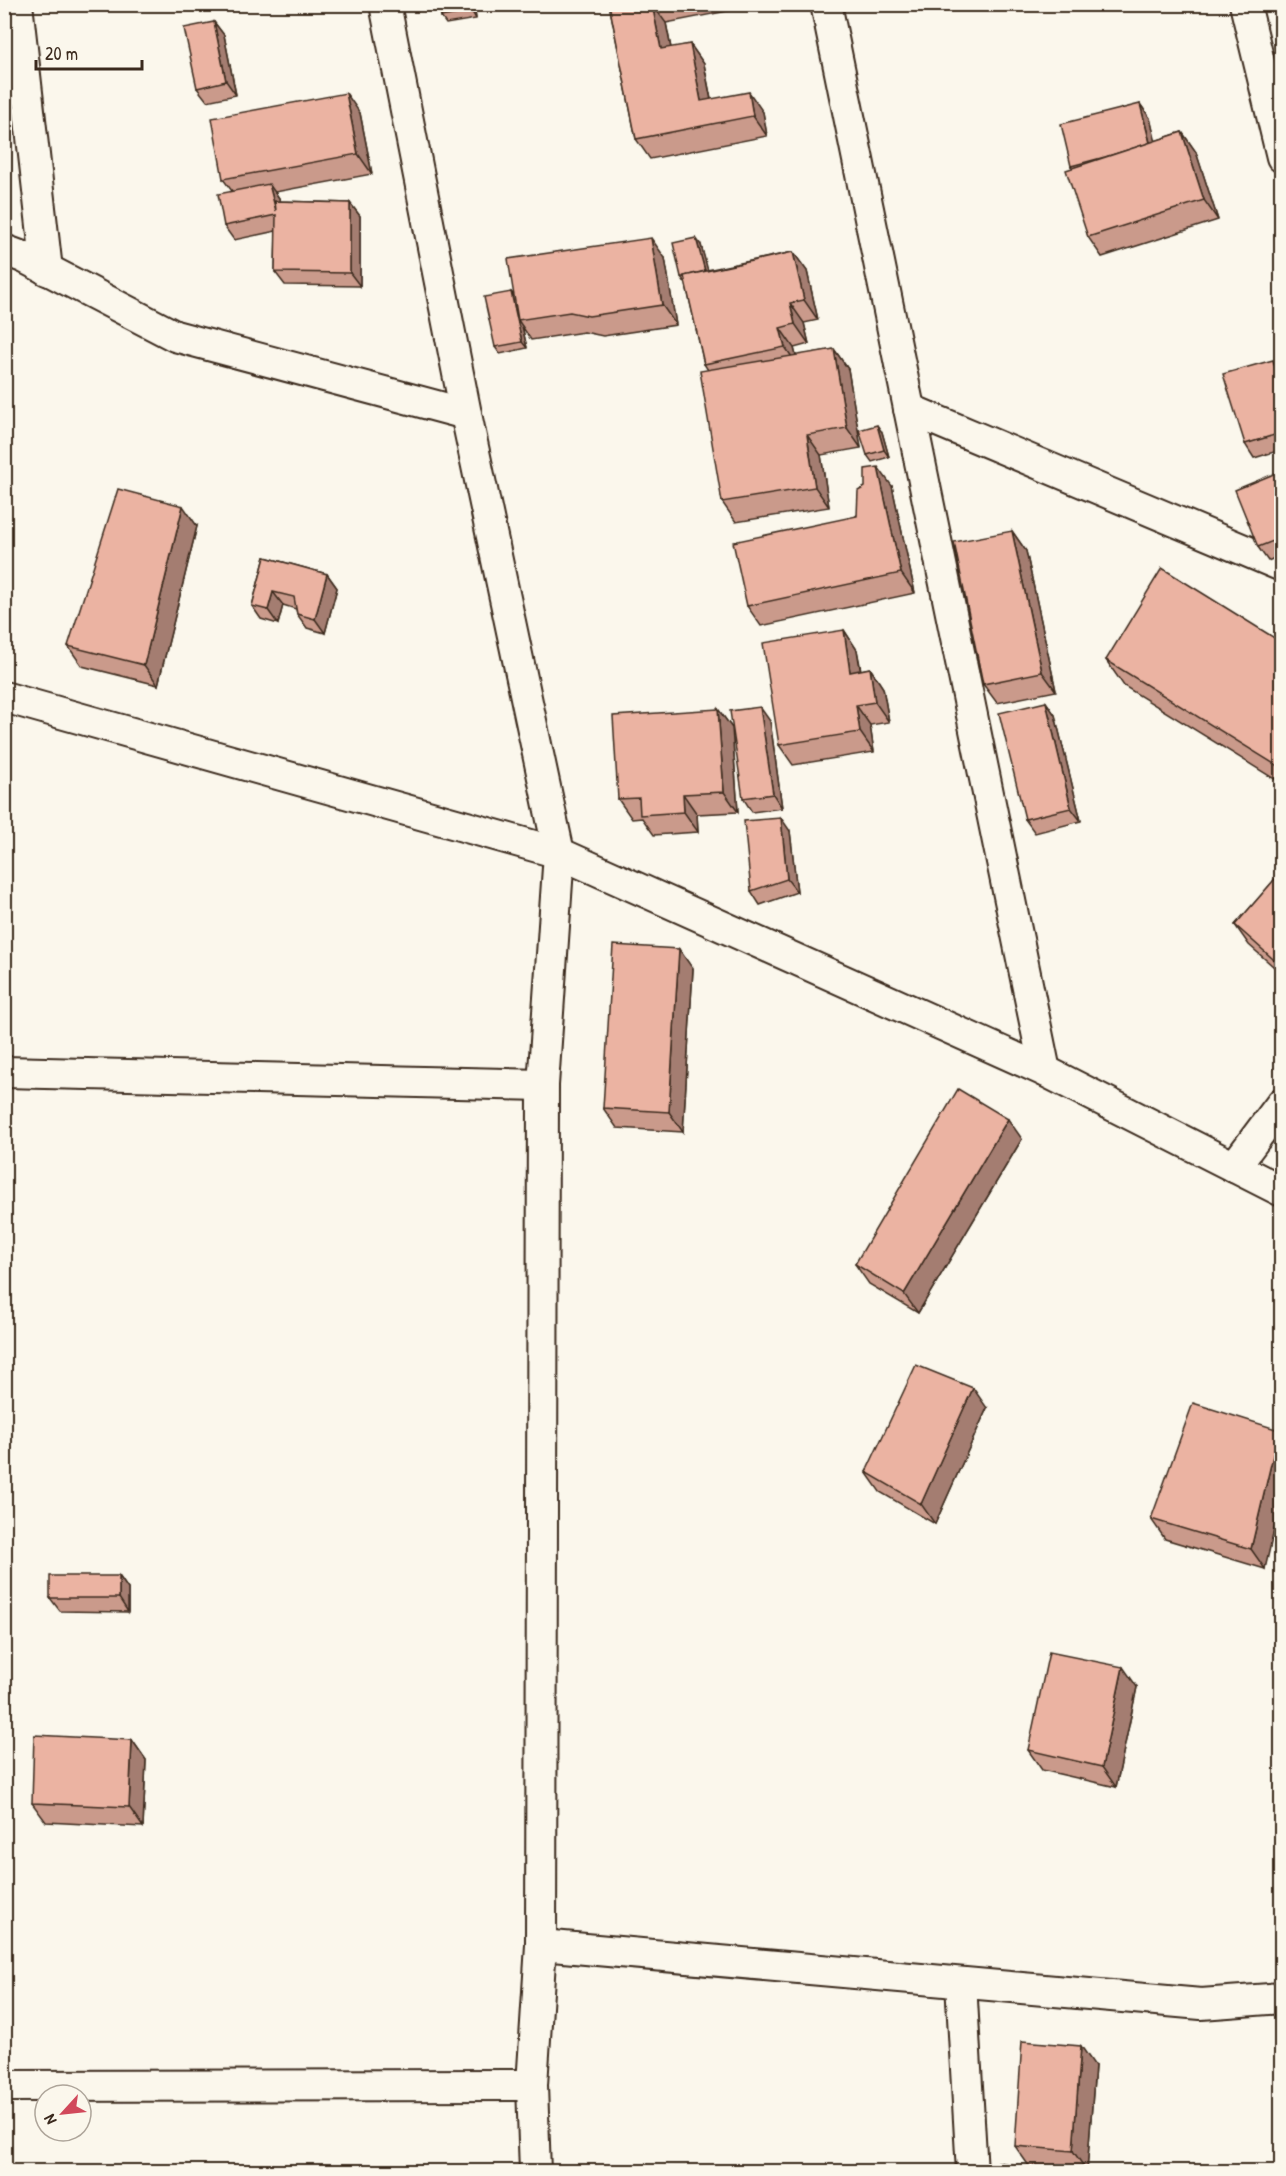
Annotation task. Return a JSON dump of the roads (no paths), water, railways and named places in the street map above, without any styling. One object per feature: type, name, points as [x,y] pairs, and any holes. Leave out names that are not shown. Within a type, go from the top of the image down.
[{"type":"street","points":[[17,4],[47,270]]},
{"type":"street","points":[[385,4],[466,414],[559,853],[543,1085],[541,1944],[532,2085],[535,2172]]},
{"type":"street","points":[[826,4],[1045,1071]]},
{"type":"street","points":[[1245,4],[1281,157]]},
{"type":"street","points":[[4,250],[175,336],[466,414]]},
{"type":"street","points":[[909,409],[1281,566]]},
{"type":"street","points":[[4,697],[559,853],[1045,1071],[1281,1191]]},
{"type":"street","points":[[4,1072],[543,1085]]},
{"type":"street","points":[[1234,1167],[1281,1103]]},
{"type":"street","points":[[541,1944],[1201,2004],[1281,1998]]},
{"type":"street","points":[[961,1983],[972,2172]]},
{"type":"street","points":[[4,2086],[532,2085]]}]
